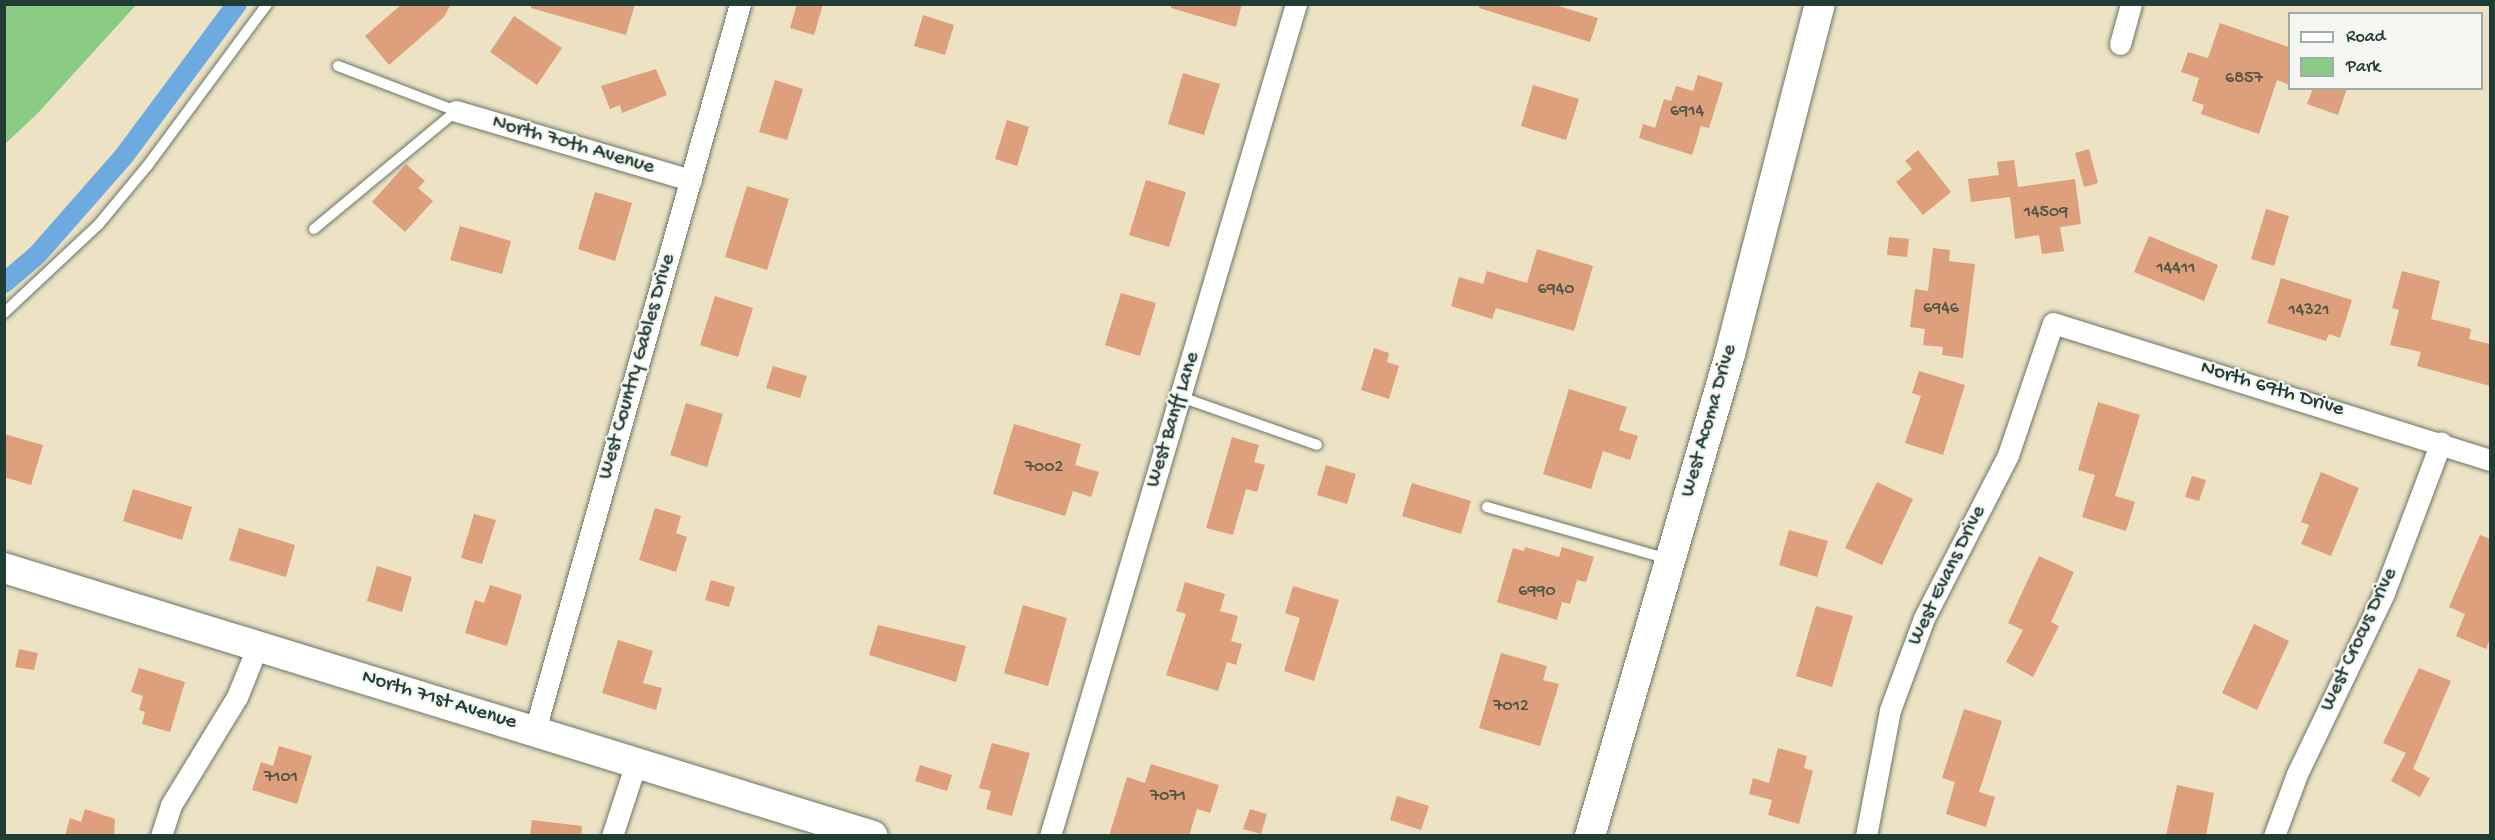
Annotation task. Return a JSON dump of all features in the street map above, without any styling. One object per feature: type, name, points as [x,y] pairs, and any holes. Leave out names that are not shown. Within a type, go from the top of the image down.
[{"type":"street","name":"West Country Gables Drive","points":[[535,730],[740,4]]},
{"type":"street","name":"West Banff Lane","points":[[1050,836],[1296,4]]},
{"type":"street","name":"West Acoma Drive","points":[[1590,836],[1730,354],[1820,4]]},
{"type":"street","points":[[2120,44],[2132,4]]},
{"type":"street","name":"North 70th Avenue","points":[[456,111],[691,180]]},
{"type":"street","name":"North 69th Drive","points":[[2054,323],[2441,442],[2490,460]]},
{"type":"street","name":"West Evans Drive","points":[[1866,836],[1890,710],[1920,629],[2008,455],[2054,323]]},
{"type":"street","name":"West Crocus Drive","points":[[2274,836],[2297,774],[2384,593],[2441,442]]},
{"type":"street","name":"North 71st Avenue","points":[[4,568],[873,836]]},
{"type":"street","points":[[161,836],[171,805],[237,697],[258,645]]},
{"type":"street","points":[[612,836],[636,763]]},
{"type":"lane","points":[[4,313],[99,224],[148,165],[267,4]]},
{"type":"lane","points":[[314,229],[456,111],[338,66]]},
{"type":"lane","points":[[1181,397],[1317,445]]},
{"type":"lane","points":[[1487,507],[1671,560]]},
{"type":"green space","points":[[5,4],[136,5],[37,114],[5,144]]},
{"type":"building","points":[[402,4],[451,4],[444,17],[389,65],[365,36]]},
{"type":"building","points":[[531,4],[635,4],[626,35],[531,8]]},
{"type":"building","points":[[797,4],[823,4],[814,35],[790,28]]},
{"type":"building","points":[[1171,4],[1242,4],[1236,27],[1171,8]]},
{"type":"building","points":[[1480,4],[1552,4],[1598,18],[1590,42],[1479,8]]},
{"type":"building","points":[[923,15],[954,25],[945,55],[914,46]]},
{"type":"building","points":[[514,16],[562,48],[537,85],[490,52]]},
{"type":"building","points":[[2220,23],[2288,47],[2288,85],[2277,80],[2259,134],[2201,114],[2204,105],[2192,101],[2199,78],[2181,72],[2188,52],[2208,58]]},
{"type":"building","points":[[656,69],[667,95],[622,113],[620,105],[610,109],[601,86]]},
{"type":"building","points":[[1183,73],[1220,84],[1204,135],[1168,124]]},
{"type":"building","points":[[1698,75],[1723,83],[1709,128],[1701,126],[1692,155],[1639,138],[1643,124],[1655,128],[1664,99],[1671,101],[1676,86],[1693,91]]},
{"type":"building","points":[[775,80],[803,89],[787,140],[759,132]]},
{"type":"building","points":[[1533,85],[1579,99],[1566,140],[1521,126]]},
{"type":"building","points":[[2312,90],[2346,90],[2338,115],[2307,104]]},
{"type":"building","points":[[1007,120],[1029,127],[1017,166],[995,159]]},
{"type":"building","points":[[2089,149],[2098,183],[2084,187],[2075,153]]},
{"type":"building","points":[[1918,150],[1951,192],[1923,215],[1896,182],[1912,169],[1905,161]]},
{"type":"building","points":[[2014,160],[2018,187],[2075,179],[2081,224],[2060,227],[2064,251],[2042,254],[2039,235],[2015,239],[2010,197],[1971,202],[1968,179],[1999,175],[1997,162]]},
{"type":"building","points":[[406,164],[425,181],[418,188],[433,201],[405,232],[372,202]]},
{"type":"building","points":[[1146,180],[1186,192],[1169,247],[1129,235]]},
{"type":"building","points":[[747,186],[789,199],[767,270],[725,257]]},
{"type":"building","points":[[595,192],[632,203],[615,261],[578,249]]},
{"type":"building","points":[[2266,209],[2289,216],[2274,266],[2251,259]]},
{"type":"building","points":[[460,226],[511,241],[502,274],[450,260]]},
{"type":"building","points":[[2149,236],[2218,265],[2204,301],[2134,272]]},
{"type":"building","points":[[1889,237],[1909,239],[1907,257],[1887,255]]},
{"type":"building","points":[[1933,248],[1950,250],[1949,261],[1975,264],[1963,358],[1942,355],[1943,347],[1923,345],[1925,329],[1910,327],[1915,289],[1928,291]]},
{"type":"building","points":[[1537,249],[1593,266],[1574,331],[1496,308],[1492,319],[1451,306],[1459,277],[1483,284],[1487,271],[1527,283]]},
{"type":"building","points":[[2402,271],[2440,281],[2431,319],[2471,329],[2469,339],[2490,344],[2490,386],[2417,366],[2421,352],[2390,345],[2399,310],[2392,308]]},
{"type":"building","points":[[2281,278],[2352,300],[2340,338],[2329,334],[2326,341],[2267,323]]},
{"type":"building","points":[[1121,293],[1156,303],[1140,356],[1105,345]]},
{"type":"building","points":[[715,296],[753,308],[738,357],[700,345]]},
{"type":"building","points":[[1374,348],[1389,353],[1387,362],[1399,366],[1389,399],[1361,390]]},
{"type":"building","points":[[773,366],[807,376],[800,398],[766,388]]},
{"type":"building","points":[[1919,371],[1965,385],[1943,455],[1905,443],[1921,396],[1912,393]]},
{"type":"building","points":[[1569,389],[1627,407],[1619,430],[1638,436],[1630,460],[1603,451],[1591,489],[1543,474]]},
{"type":"building","points":[[2098,402],[2140,415],[2115,496],[2135,502],[2126,531],[2082,517],[2095,475],[2078,470]]},
{"type":"building","points":[[686,403],[723,414],[707,467],[670,455]]},
{"type":"building","points":[[1014,424],[1081,444],[1075,465],[1099,472],[1091,497],[1073,491],[1065,516],[993,494]]},
{"type":"building","points":[[4,434],[43,445],[31,485],[4,477]]},
{"type":"building","points":[[1232,437],[1259,445],[1254,462],[1265,465],[1257,492],[1246,489],[1233,535],[1206,528]]},
{"type":"building","points":[[1326,465],[1356,474],[1347,504],[1317,495]]},
{"type":"building","points":[[2321,472],[2359,488],[2331,556],[2301,544],[2309,525],[2301,522]]},
{"type":"building","points":[[2192,476],[2206,480],[2199,501],[2185,497]]},
{"type":"building","points":[[1877,482],[1913,499],[1882,565],[1845,548]]},
{"type":"building","points":[[1412,483],[1471,501],[1461,534],[1402,516]]},
{"type":"building","points":[[133,489],[192,507],[182,540],[123,521]]},
{"type":"building","points":[[655,508],[681,516],[676,533],[687,537],[676,572],[639,560]]},
{"type":"building","points":[[474,514],[496,520],[482,564],[461,558]]},
{"type":"building","points":[[239,528],[295,545],[286,577],[229,560]]},
{"type":"building","points":[[1789,530],[1828,541],[1817,577],[1779,565]]},
{"type":"building","points":[[2480,535],[2490,539],[2490,639],[2486,649],[2456,636],[2465,614],[2449,607]]},
{"type":"building","points":[[1525,547],[1559,557],[1562,547],[1594,557],[1586,582],[1577,580],[1570,604],[1562,602],[1557,620],[1497,602],[1513,548],[1524,551]]},
{"type":"building","points":[[2039,556],[2074,572],[2051,622],[2059,626],[2033,677],[2006,662],[2023,630],[2008,623]]},
{"type":"building","points":[[377,566],[412,577],[402,612],[367,601]]},
{"type":"building","points":[[711,580],[735,587],[729,607],[705,600]]},
{"type":"building","points":[[1185,582],[1225,594],[1220,611],[1238,616],[1231,641],[1242,644],[1236,665],[1227,662],[1218,691],[1166,675],[1186,614],[1176,611]]},
{"type":"building","points":[[490,585],[522,595],[507,646],[465,633],[475,600],[484,603]]},
{"type":"building","points":[[1293,586],[1339,600],[1314,681],[1284,671],[1300,618],[1285,613]]},
{"type":"building","points":[[1023,605],[1067,618],[1048,686],[1004,673]]},
{"type":"building","points":[[1816,606],[1853,616],[1832,687],[1796,676]]},
{"type":"building","points":[[2254,624],[2289,641],[2257,710],[2222,693]]},
{"type":"building","points":[[878,625],[966,646],[956,682],[869,655]]},
{"type":"building","points":[[618,640],[653,651],[643,683],[662,688],[656,710],[602,693]]},
{"type":"building","points":[[19,649],[38,653],[34,670],[15,667]]},
{"type":"building","points":[[1501,653],[1547,666],[1543,680],[1559,684],[1540,746],[1479,728]]},
{"type":"building","points":[[139,668],[185,682],[170,732],[142,724],[145,712],[139,710],[143,696],[131,692]]},
{"type":"building","points":[[2419,668],[2451,681],[2413,769],[2430,778],[2420,797],[2391,781],[2406,753],[2383,743]]},
{"type":"building","points":[[1964,709],[2002,721],[1979,792],[1995,797],[1986,827],[1946,814],[1955,782],[1942,778]]},
{"type":"building","points":[[992,743],[1030,753],[1012,816],[986,809],[991,791],[979,788]]},
{"type":"building","points":[[279,746],[312,756],[297,804],[252,790],[261,762],[273,766]]},
{"type":"building","points":[[1778,748],[1807,756],[1804,768],[1813,771],[1799,824],[1768,815],[1772,800],[1749,794],[1753,778],[1769,783]]},
{"type":"building","points":[[1151,764],[1219,785],[1210,813],[1197,809],[1189,836],[1109,836],[1127,777],[1145,783]]},
{"type":"building","points":[[920,765],[952,775],[947,791],[915,781]]},
{"type":"building","points":[[2177,785],[2214,793],[2206,836],[2166,836]]},
{"type":"building","points":[[1397,796],[1429,806],[1421,830],[1390,820]]},
{"type":"building","points":[[85,809],[115,819],[114,836],[65,836],[70,818],[81,822]]},
{"type":"building","points":[[1250,809],[1267,814],[1261,834],[1243,829]]},
{"type":"building","points":[[532,820],[582,826],[581,836],[530,836]]},
{"type":"waterway","points":[[4,283],[37,255],[124,156],[237,4]]}]
